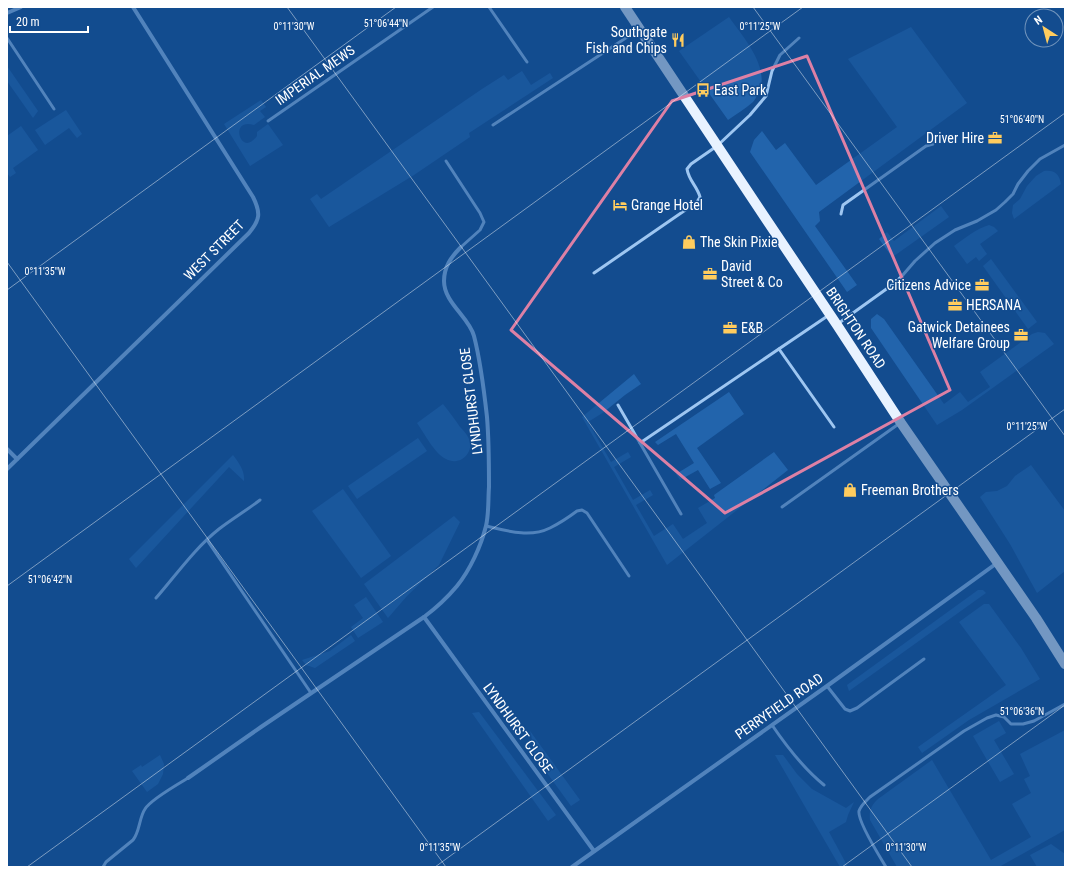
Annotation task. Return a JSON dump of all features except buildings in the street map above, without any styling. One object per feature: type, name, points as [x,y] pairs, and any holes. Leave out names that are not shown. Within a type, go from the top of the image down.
[{"type":"main road","name":"BRIGHTON ROAD","points":[[625,7],[901,423],[1036,618],[1065,664]]},
{"type":"street","points":[[7,13],[21,7]]},
{"type":"street","name":"WEST STREET","points":[[7,469],[248,233],[255,225],[258,216],[257,206],[253,197],[133,7]]},
{"type":"street","name":"LYNDHURST CLOSE","points":[[188,778],[424,617],[448,597],[466,572],[480,543],[486,526],[488,510],[489,440],[484,389],[474,334],[466,320],[448,296],[444,282],[445,271],[449,261],[460,247]]},
{"type":"street","points":[[7,449],[17,459]]},
{"type":"street","name":"PERRYFIELD ROAD","points":[[572,867],[998,563]]},
{"type":"street","name":"LYNDHURST CLOSE","points":[[424,617],[594,851]]},
{"type":"lane","name":"IMPERIAL MEWS","points":[[268,120],[433,7]]},
{"type":"lane","points":[[488,7],[527,62]]},
{"type":"lane","points":[[493,125],[640,29]]},
{"type":"lane","points":[[7,38],[54,109]]},
{"type":"lane","points":[[594,273],[697,202],[700,197],[698,191],[688,177],[687,169],[691,164],[717,146],[750,115],[766,96],[772,71],[780,55],[799,38]]},
{"type":"lane","points":[[841,214],[843,205],[926,146],[933,144]]},
{"type":"lane","points":[[837,325],[892,285],[924,251],[955,230],[977,221],[996,210],[1013,194],[1021,180],[1040,159],[1065,145]]},
{"type":"lane","points":[[446,161],[480,213],[484,222],[480,230],[460,247]]},
{"type":"lane","points":[[640,443],[830,315]]},
{"type":"lane","points":[[778,349],[834,427]]},
{"type":"lane","points":[[618,405],[681,514]]},
{"type":"lane","points":[[782,506],[901,423]]},
{"type":"lane","points":[[156,598],[207,540],[260,500]]},
{"type":"lane","points":[[486,526],[521,534],[541,532],[577,511],[582,510],[587,513],[629,576]]},
{"type":"lane","points":[[207,540],[311,693]]},
{"type":"lane","points":[[827,686],[845,709],[850,711],[857,708],[924,659]]},
{"type":"lane","points":[[886,867],[860,819],[859,812],[862,804],[964,731],[986,718],[996,715],[1004,717],[1011,724],[1023,724],[1034,721],[1065,704]]},
{"type":"lane","points":[[772,725],[784,743],[803,766],[824,785]]},
{"type":"lane","points":[[103,867],[106,862],[128,845],[136,836],[141,816],[146,807],[188,778]]},
{"type":"highlighted area","points":[[807,56],[950,390],[725,513],[511,330],[672,101]]},
{"type":"shaded area","points":[[729,17],[748,44],[759,64],[761,84],[758,94],[753,102],[728,120],[679,51]]},
{"type":"shaded area","points":[[911,27],[967,103],[819,212],[820,221],[815,226],[857,285],[847,292],[750,152],[754,140],[762,131],[776,150],[785,143],[816,185],[897,127],[848,59]]},
{"type":"shaded area","points":[[7,66],[38,111],[33,118],[7,81]]},
{"type":"shaded area","points":[[522,71],[531,85],[550,73],[553,78],[469,133],[470,137],[414,175],[329,227],[310,199],[317,194],[321,199],[504,75],[508,80]]},
{"type":"shaded area","points":[[261,100],[266,107],[260,111],[265,117],[254,125],[246,124],[241,127],[239,131],[242,141],[246,143],[251,142],[257,136],[257,132],[268,124],[283,145],[250,166],[224,124]]},
{"type":"shaded area","points":[[66,110],[82,134],[77,138],[69,128],[45,145],[35,130]]},
{"type":"shaded area","points":[[21,126],[38,150],[13,168],[16,173],[10,177],[7,173],[7,136]]},
{"type":"shaded area","points":[[1044,171],[1056,173],[1061,184],[1014,219],[1012,213],[1013,205],[1020,199],[1027,186],[1036,176]]},
{"type":"shaded area","points":[[941,206],[949,217],[894,256],[890,254],[879,239],[887,232],[894,241]]},
{"type":"shaded area","points":[[989,225],[998,231],[980,244],[987,254],[979,261],[976,257],[967,264],[954,246],[975,231]]},
{"type":"shaded area","points":[[991,259],[1037,322],[1028,329],[983,266]]},
{"type":"shaded area","points":[[877,314],[884,319],[944,404],[960,392],[968,402],[990,387],[980,372],[1032,334],[1038,332],[1045,333],[1054,344],[962,410],[937,425],[871,328],[871,319]]},
{"type":"shaded area","points":[[634,374],[641,384],[588,422],[611,462],[628,452],[631,457],[614,467],[633,500],[650,490],[653,495],[636,505],[654,536],[673,524],[683,539],[707,523],[698,508],[715,498],[714,495],[774,452],[788,470],[667,565],[582,417]]},
{"type":"shaded area","points":[[729,392],[744,414],[697,448],[721,483],[710,489],[698,470],[680,480],[676,474],[694,463],[676,434],[658,445],[655,442]]},
{"type":"shaded area","points":[[443,404],[466,434],[470,442],[469,452],[462,459],[457,461],[446,459],[442,456],[430,443],[417,423]]},
{"type":"shaded area","points":[[418,438],[427,451],[357,499],[348,486]]},
{"type":"shaded area","points":[[233,455],[243,470],[244,481],[229,467],[136,568],[129,559]]},
{"type":"shaded area","points":[[1031,465],[1065,511],[1065,571],[1037,593],[1010,544],[980,497],[986,492],[997,491],[1007,486],[1015,476]]},
{"type":"shaded area","points":[[343,489],[391,556],[361,578],[312,511]]},
{"type":"shaded area","points":[[454,516],[460,522],[439,565],[407,596],[388,618],[364,584]]},
{"type":"shaded area","points":[[978,590],[983,590],[986,593],[849,691],[847,685]]},
{"type":"shaded area","points":[[366,597],[383,622],[358,638],[351,627],[363,618],[354,605]]},
{"type":"shaded area","points":[[984,604],[989,604],[1021,648],[1040,679],[969,720],[922,753],[918,747],[1006,685],[959,622]]},
{"type":"shaded area","points":[[351,635],[355,641],[315,668],[306,665],[302,660],[330,651]]},
{"type":"shaded area","points":[[479,712],[556,815],[548,821],[472,713]]},
{"type":"shaded area","points":[[999,721],[1006,733],[994,740],[1014,774],[1000,782],[973,736]]},
{"type":"shaded area","points":[[1065,730],[1065,830],[999,867],[897,867],[870,820],[871,808],[878,799],[932,760],[991,860],[1031,837],[1012,804],[1031,793],[1024,779],[1030,776],[1020,754]]},
{"type":"shaded area","points":[[530,731],[580,800],[571,806],[534,755]]},
{"type":"shaded area","points":[[160,755],[164,764],[163,774],[158,784],[147,792],[132,771],[141,765],[142,767]]},
{"type":"shaded area","points":[[775,755],[783,755],[797,774],[812,789],[846,808],[854,802],[846,822],[829,832],[848,867],[840,867]]},
{"type":"shaded area","points":[[1051,844],[1065,854],[1065,867],[1037,867],[1030,855]]},
{"type":"place","name":"Southgate Fish and Chips","points":[[678,40]]},
{"type":"place","name":"East Park","points":[[703,90]]},
{"type":"place","name":"Driver Hire","points":[[995,138]]},
{"type":"place","name":"Grange Hotel","points":[[620,205]]},
{"type":"place","name":"The Skin Pixie","points":[[689,242]]},
{"type":"place","name":"David Street & Co","points":[[710,274]]},
{"type":"place","name":"Citizens Advice","points":[[982,285]]},
{"type":"place","name":"HERSANA","points":[[955,305]]},
{"type":"place","name":"E&B","points":[[730,328]]},
{"type":"place","name":"Gatwick Detainees Welfare Group","points":[[1021,335]]},
{"type":"place","name":"Freeman Brothers","points":[[850,490]]}]
